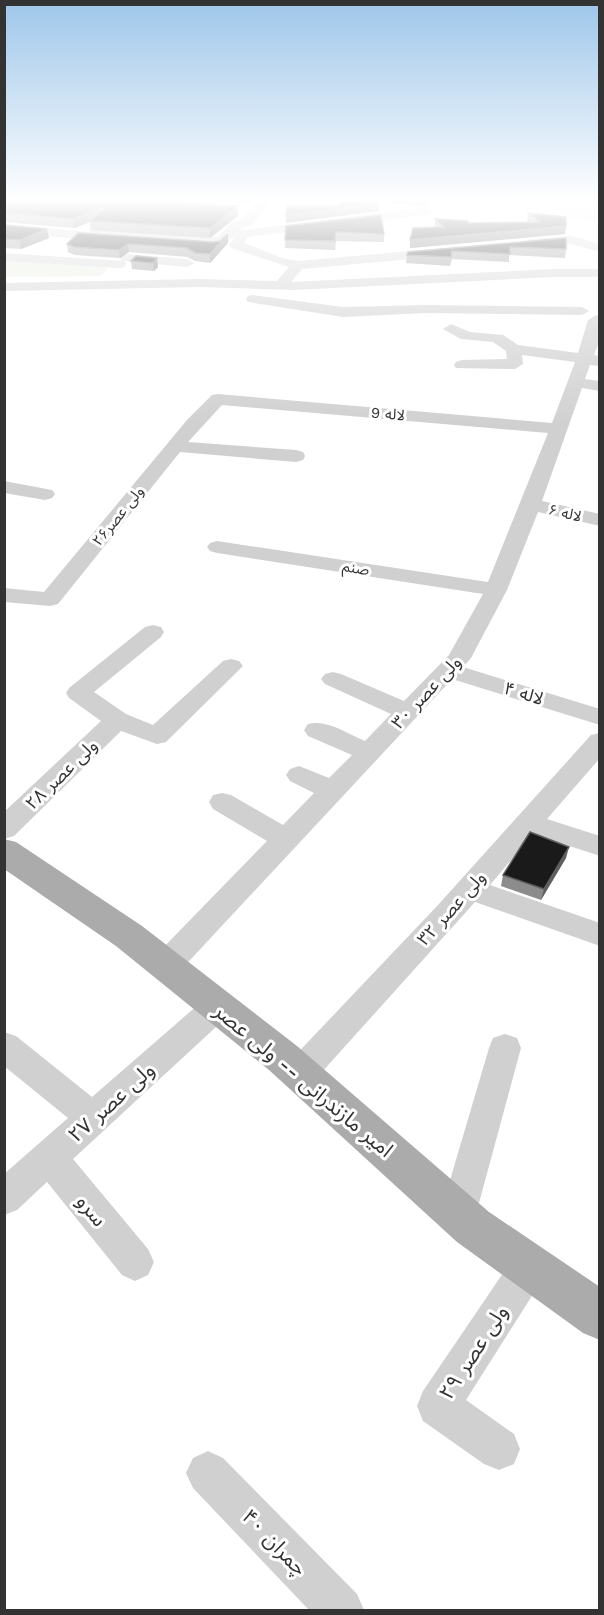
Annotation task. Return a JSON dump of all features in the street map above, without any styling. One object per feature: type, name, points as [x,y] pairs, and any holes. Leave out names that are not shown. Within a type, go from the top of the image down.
[{"type":"main road","name":"امیر مازندرانی -- ولی عصر","points":[[4,851],[129,936],[218,1006],[300,1073],[473,1227],[529,1267],[598,1311]]},
{"type":"street","points":[[105,279],[109,275]]},
{"type":"street","points":[[281,285],[289,275]]},
{"type":"street","points":[[4,287],[157,283],[281,285],[376,283],[512,275]]},
{"type":"street","points":[[157,283],[343,312],[426,309],[594,315]]},
{"type":"street","name":"ولی عصر ۳۰","points":[[166,965],[459,658],[496,590],[531,505],[576,382],[592,361],[594,315]]},
{"type":"street","points":[[452,329],[467,336],[497,338],[514,349],[592,361]]},
{"type":"street","points":[[462,365],[515,363],[514,349]]},
{"type":"street","points":[[576,382],[600,386]]},
{"type":"street","name":"لاله 9","points":[[218,399],[558,429]]},
{"type":"street","name":"ولی عصر۲۶","points":[[4,595],[50,599],[193,424],[218,399]]},
{"type":"street","points":[[175,446],[296,456]]},
{"type":"street","points":[[4,487],[45,494]]},
{"type":"street","name":"لاله ۶","points":[[531,505],[600,520]]},
{"type":"street","name":"صنم","points":[[217,547],[496,590]]},
{"type":"street","points":[[153,632],[78,693],[117,720],[157,736],[231,666]]},
{"type":"street","name":"لاله ۴","points":[[448,670],[600,717]]},
{"type":"street","points":[[333,679],[408,712]]},
{"type":"street","name":"ولی عصر ۲۸","points":[[4,829],[117,720]]},
{"type":"street","points":[[317,730],[369,752]]},
{"type":"street","name":"ولی عصر ۳۲","points":[[300,1073],[469,889],[600,741]]},
{"type":"street","points":[[299,776],[332,791]]},
{"type":"street","points":[[222,802],[285,839]]},
{"type":"street","points":[[528,822],[600,846]]},
{"type":"street","points":[[469,889],[600,935]]},
{"type":"street","name":"ولی عصر ۲۷","points":[[4,1198],[218,1006]]},
{"type":"street","points":[[4,1046],[93,1118]]},
{"type":"street","points":[[458,1214],[505,1048]]},
{"type":"street","name":"سرو","points":[[50,1157],[135,1262]]},
{"type":"street","name":"ولی عصر ۲۹","points":[[499,1449],[438,1406],[529,1267]]},
{"type":"street","name":"چمران ۴۰","points":[[208,1473],[341,1611]]},
{"type":"shaded area","points":[[5,275],[101,275],[100,276]]},
{"type":"building","points":[[530,832],[569,847],[544,889],[503,875]]}]
